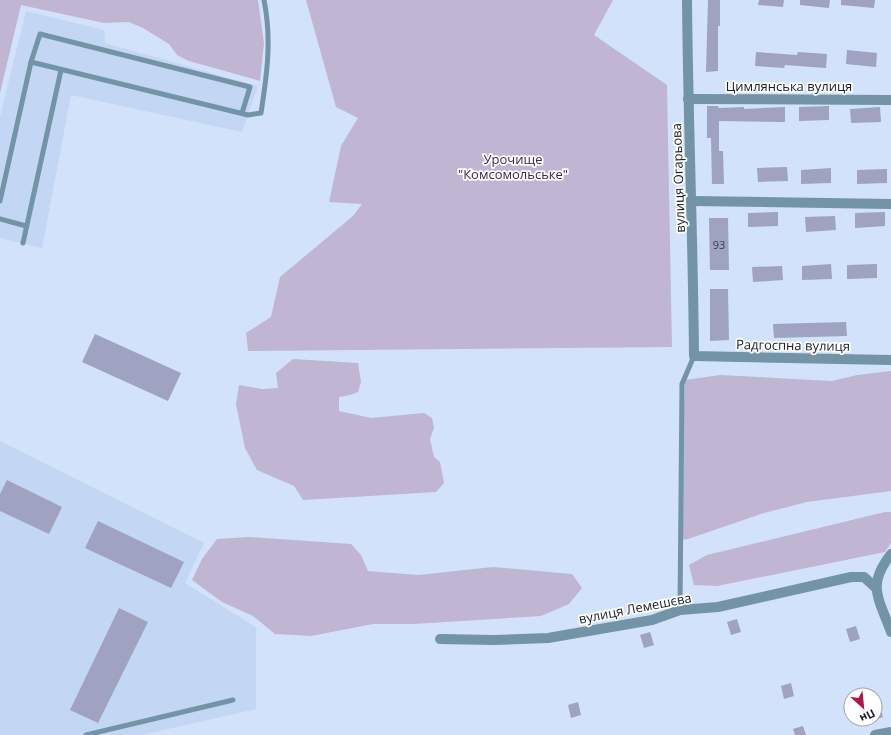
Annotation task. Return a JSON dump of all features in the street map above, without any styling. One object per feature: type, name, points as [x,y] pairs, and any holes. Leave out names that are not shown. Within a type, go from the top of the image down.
[{"type":"street","name":"вулиця Огарьова","points":[[687,0],[694,356]]},
{"type":"street","name":"Цимлянська вулиця","points":[[688,99],[891,100]]},
{"type":"street","points":[[692,201],[891,204]]},
{"type":"street","name":"Радгоспна вулиця","points":[[694,356],[891,360]]},
{"type":"street","points":[[891,554],[877,575],[876,588],[891,632]]},
{"type":"street","name":"вулиця Лемешєва","points":[[440,639],[494,640],[548,638],[652,620],[680,610],[718,607],[851,576],[864,577],[876,588]]},
{"type":"street","points":[[875,735],[891,732]]},
{"type":"lane","points":[[31,62],[248,115],[261,113],[268,62],[268,24],[264,0]]},
{"type":"lane","points":[[0,201],[31,62],[40,34],[250,87],[242,113]]},
{"type":"lane","points":[[23,244],[61,70]]},
{"type":"lane","points":[[0,219],[26,226]]},
{"type":"lane","points":[[680,610],[682,384],[694,356]]},
{"type":"lane","points":[[86,735],[233,700]]},
{"type":"shaded area","points":[[26,11],[104,30],[105,43],[258,86],[242,132],[71,95],[42,248],[0,238],[0,117]]},
{"type":"shaded area","points":[[0,441],[204,543],[185,583],[256,627],[256,709],[142,735],[0,735]]},
{"type":"green space","points":[[0,0],[258,0],[264,43],[260,81],[189,61],[177,55],[169,44],[143,28],[129,22],[104,23],[21,5],[0,93]]},
{"type":"green space","name":"Урочище \"Комсомольське\"","points":[[306,0],[613,0],[594,35],[667,85],[672,347],[248,351],[246,333],[271,317],[280,277],[353,216],[362,204],[329,202],[341,146],[358,118],[336,107]]},
{"type":"green space","points":[[293,359],[358,363],[361,382],[358,392],[339,397],[339,411],[371,418],[424,413],[432,418],[434,428],[430,439],[434,457],[440,462],[444,483],[436,492],[303,500],[294,486],[257,470],[245,448],[236,404],[239,385],[262,389],[278,388],[276,373]]},
{"type":"green space","points":[[891,371],[891,491],[807,502],[764,513],[688,539],[680,540],[685,380],[720,375],[832,381],[857,375]]},
{"type":"green space","points":[[885,512],[891,512],[891,543],[885,552],[717,586],[694,585],[689,565],[707,555]]},
{"type":"green space","points":[[249,537],[351,544],[361,555],[368,571],[418,575],[493,567],[572,574],[582,588],[569,604],[541,616],[414,624],[373,624],[311,636],[275,634],[253,616],[222,602],[192,580],[202,559],[217,539]]},
{"type":"building","points":[[708,0],[720,0],[720,26],[718,26],[718,71],[706,72]]},
{"type":"building","points":[[759,0],[784,0],[783,7],[758,5]]},
{"type":"building","points":[[800,0],[830,0],[829,8],[800,5]]},
{"type":"building","points":[[841,0],[875,0],[874,8],[841,5]]},
{"type":"building","points":[[847,50],[877,53],[876,67],[846,64]]},
{"type":"building","points":[[756,52],[797,55],[798,52],[827,54],[826,68],[785,65],[784,68],[755,66]]},
{"type":"building","points":[[707,106],[718,106],[719,108],[744,107],[744,109],[785,107],[785,122],[719,121],[719,151],[723,151],[724,184],[712,184],[711,138],[707,138]]},
{"type":"building","points":[[829,106],[829,120],[799,121],[799,107]]},
{"type":"building","points":[[880,107],[881,122],[851,123],[850,109]]},
{"type":"building","points":[[787,167],[788,181],[758,182],[757,168]]},
{"type":"building","points":[[831,168],[831,183],[801,184],[801,170]]},
{"type":"building","points":[[887,169],[887,183],[857,184],[857,170]]},
{"type":"building","points":[[778,212],[778,226],[748,227],[748,213]]},
{"type":"building","points":[[885,212],[885,226],[855,228],[855,213]]},
{"type":"building","points":[[835,216],[836,230],[806,232],[805,217]]},
{"type":"building","points":[[709,218],[728,218],[729,270],[710,270]]},
{"type":"building","points":[[831,264],[832,279],[802,280],[802,266]]},
{"type":"building","points":[[877,264],[877,278],[847,279],[847,265]]},
{"type":"building","points":[[782,266],[783,280],[753,282],[752,267]]},
{"type":"building","points":[[710,289],[728,289],[729,340],[710,341]]},
{"type":"building","points":[[846,322],[847,336],[774,338],[773,324]]},
{"type":"building","points":[[95,334],[181,373],[168,401],[82,362]]},
{"type":"building","points":[[7,480],[62,507],[49,534],[0,511],[0,494]]},
{"type":"building","points":[[98,521],[184,562],[171,588],[85,548]]},
{"type":"building","points":[[119,608],[148,622],[98,723],[70,710]]},
{"type":"building","points":[[737,619],[741,632],[731,635],[727,622]]},
{"type":"building","points":[[856,626],[860,639],[850,642],[846,629]]},
{"type":"building","points":[[650,632],[654,645],[644,648],[640,635]]},
{"type":"building","points":[[791,683],[794,696],[784,699],[781,686]]},
{"type":"building","points":[[578,702],[581,715],[571,718],[568,705]]},
{"type":"building","points":[[803,726],[806,735],[795,735],[793,729]]}]
